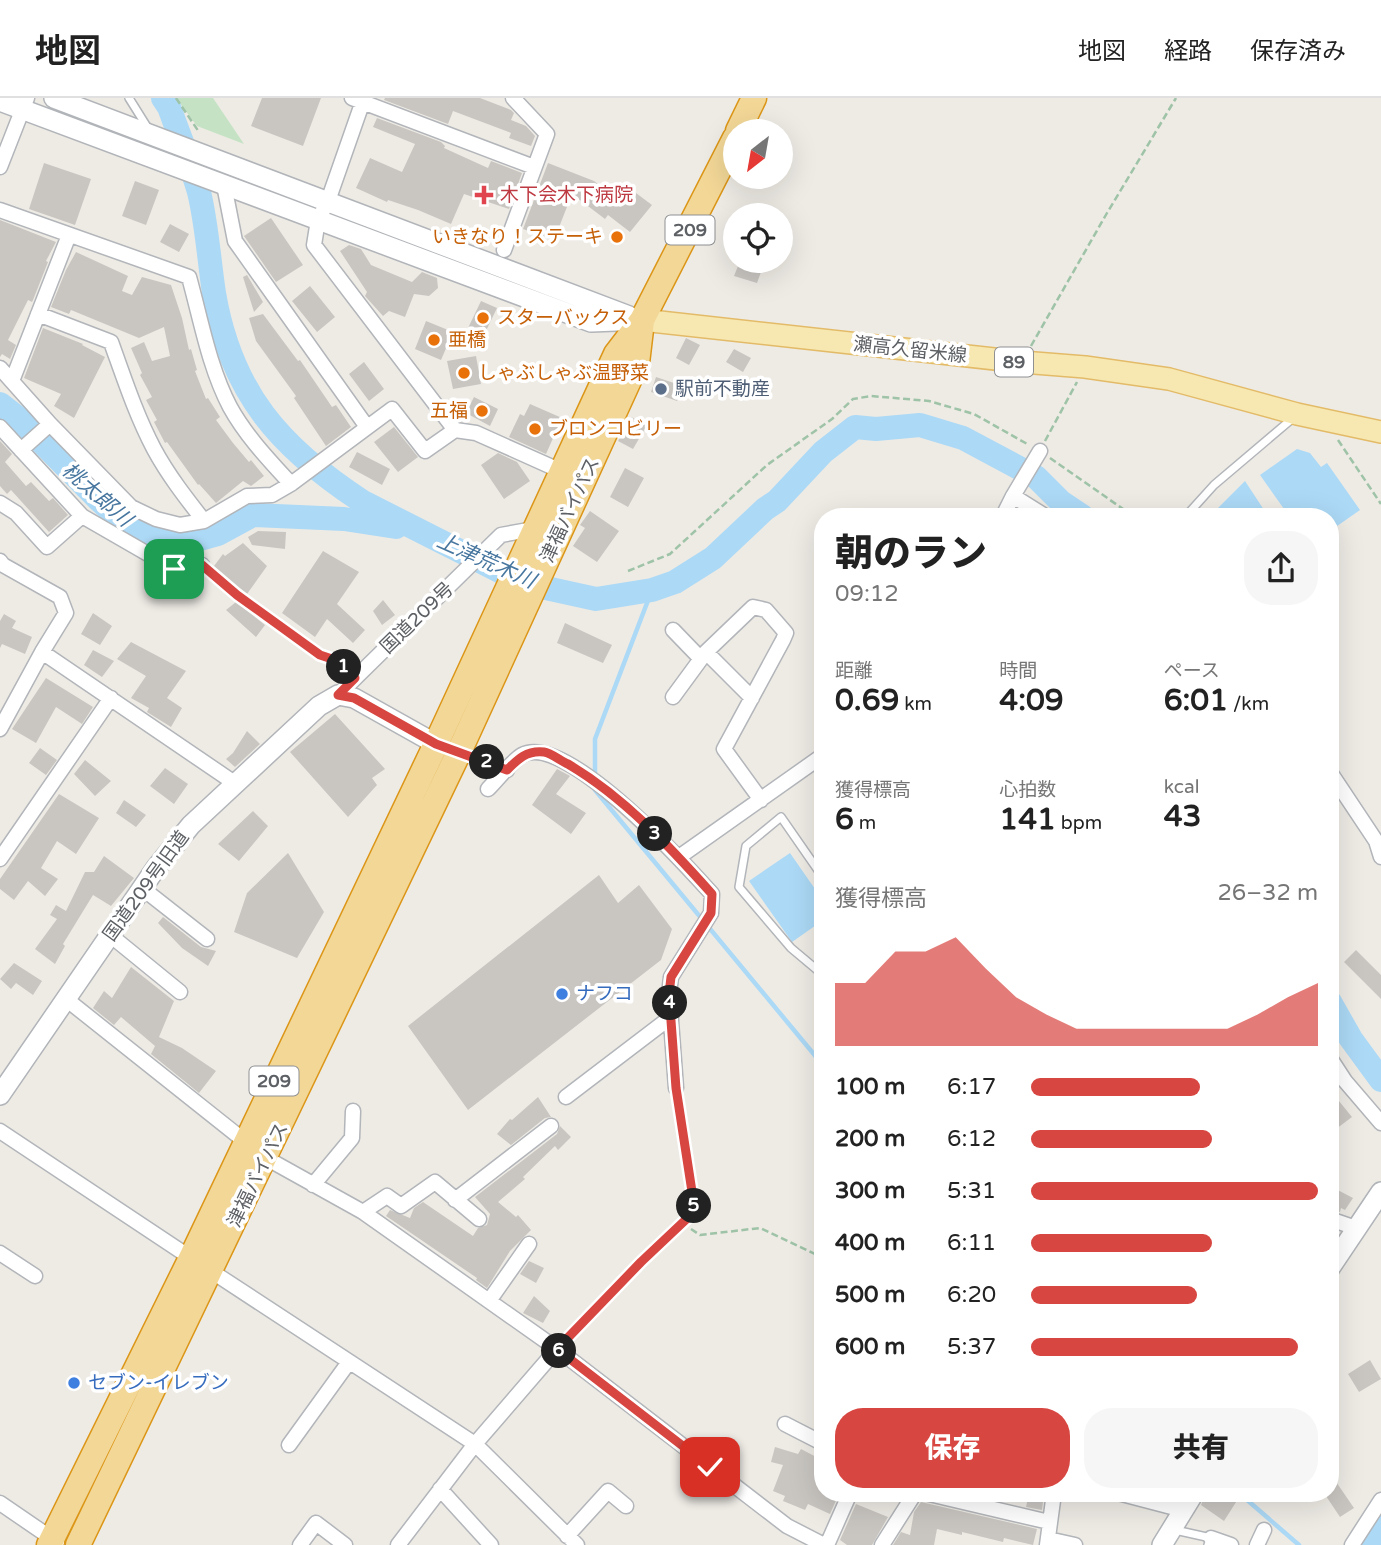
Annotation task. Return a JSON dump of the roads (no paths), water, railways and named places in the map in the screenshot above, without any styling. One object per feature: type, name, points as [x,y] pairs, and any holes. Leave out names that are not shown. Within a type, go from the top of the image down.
[{"type":"highway","points":[[744,119],[754,98]]},
{"type":"highway","name":"209","points":[[642,320],[723,161]]},
{"type":"highway","name":"津福バイパス","points":[[78,1545],[201,1264],[244,1143],[436,744],[616,354],[642,320]]},
{"type":"highway","name":"津福バイパス","points":[[54,1543],[201,1264],[266,1158],[460,752],[637,363],[642,320]]},
{"type":"main road","name":"瀬高久留米線","points":[[642,320],[1085,367],[1169,379],[1297,414],[1381,432]]},
{"type":"street","points":[[54,98],[642,320]]},
{"type":"street","points":[[504,250],[547,134],[513,98]]},
{"type":"street","points":[[534,167],[360,99],[328,201],[318,220],[314,245],[456,429],[476,433],[561,471]]},
{"type":"street","points":[[0,101],[24,104],[175,167],[592,322],[642,320]]},
{"type":"street","points":[[0,167],[24,104]]},
{"type":"street","points":[[222,185],[235,241],[367,427]]},
{"type":"street","points":[[0,210],[189,277],[216,377],[231,409],[253,442],[291,484]]},
{"type":"street","points":[[12,381],[69,234]]},
{"type":"street","points":[[38,314],[111,342],[154,450],[174,483],[205,521]]},
{"type":"street","points":[[0,368],[131,507],[156,519],[180,525],[205,521],[247,496],[272,495],[291,484],[391,408],[425,451],[456,429]]},
{"type":"street","points":[[21,450],[50,424]]},
{"type":"street","points":[[0,427],[82,516],[174,569],[202,565]]},
{"type":"street","points":[[1007,508],[1040,451]]},
{"type":"street","points":[[1013,496],[1032,508]]},
{"type":"street","points":[[0,503],[16,513],[47,547],[82,516]]},
{"type":"street","name":"国道209号","points":[[338,695],[501,535],[534,529]]},
{"type":"street","points":[[0,561],[60,597],[66,612],[0,729]]},
{"type":"street","points":[[673,697],[704,656],[753,607],[766,610],[786,633],[724,749],[761,800]]},
{"type":"street","points":[[673,631],[752,698]]},
{"type":"street","points":[[42,652],[236,784]]},
{"type":"street","points":[[338,695],[354,698],[436,744],[507,770]]},
{"type":"street","name":"国道209号旧道","points":[[0,1095],[142,888],[191,825],[319,706],[338,695]]},
{"type":"street","points":[[0,859],[111,698]]},
{"type":"street","points":[[488,789],[523,754],[545,752],[612,793],[679,857],[712,894],[711,913],[671,977],[676,1088]]},
{"type":"street","points":[[679,857],[814,762]]},
{"type":"street","points":[[1339,785],[1378,840],[1381,857]]},
{"type":"street","points":[[142,888],[206,939]]},
{"type":"street","points":[[110,935],[180,992]]},
{"type":"street","points":[[66,999],[244,1143],[363,1212],[557,1349],[787,1526],[826,1545],[846,1502]]},
{"type":"street","points":[[566,1097],[671,1017]]},
{"type":"street","points":[[1339,1072],[1381,1123]]},
{"type":"street","points":[[313,1185],[352,1139],[353,1111]]},
{"type":"street","points":[[456,1200],[551,1126]]},
{"type":"street","points":[[0,1131],[475,1444],[572,1541],[608,1491],[626,1506]]},
{"type":"street","points":[[363,1212],[387,1196],[401,1206],[435,1182],[479,1219]]},
{"type":"street","points":[[1339,1254],[1381,1192]]},
{"type":"street","points":[[1339,1222],[1356,1228]]},
{"type":"street","points":[[489,1301],[529,1244]]},
{"type":"street","points":[[0,1253],[35,1276]]},
{"type":"street","points":[[398,1545],[475,1444],[557,1349]]},
{"type":"street","points":[[289,1445],[349,1362]]},
{"type":"street","points":[[785,1424],[814,1439]]},
{"type":"street","points":[[440,1489],[491,1545]]},
{"type":"street","points":[[1352,1545],[1381,1500]]},
{"type":"street","points":[[882,1545],[909,1502]]},
{"type":"street","points":[[963,1502],[1049,1522]]},
{"type":"street","points":[[1053,1502],[1047,1542],[1075,1545]]},
{"type":"street","points":[[1167,1537],[1188,1502]]},
{"type":"street","points":[[0,1503],[54,1543]]},
{"type":"street","points":[[300,1545],[316,1523],[345,1545]]},
{"type":"street","points":[[1257,1545],[1264,1530]]},
{"type":"street","points":[[1210,1541],[1230,1545]]},
{"type":"lane","points":[[129,98],[153,136]]},
{"type":"lane","points":[[1193,508],[1214,485],[1297,414]]},
{"type":"lane","points":[[202,565],[237,595],[320,655],[338,661],[355,678]]},
{"type":"lane","points":[[814,864],[781,817],[746,846],[739,887],[791,948],[814,967]]},
{"type":"lane","points":[[557,1349],[641,1262],[695,1211],[676,1088]]},
{"type":"lane","points":[[1167,1537],[1210,1541]]},
{"type":"water","points":[[1297,449],[1310,453],[1321,467],[1327,463],[1360,510],[1339,525],[1339,508],[1283,508],[1260,475]]},
{"type":"water","points":[[1245,481],[1263,508],[1218,508]]},
{"type":"water","points":[[790,853],[814,888],[814,927],[792,942],[749,881]]},
{"type":"waterway","name":"上津荒木川","points":[[163,98],[169,107],[199,192],[222,328],[233,360],[264,415],[307,461],[363,502],[523,583],[596,599],[652,590],[675,582],[713,558],[777,501],[823,452],[855,427],[876,429],[920,425],[963,438],[1036,477],[1070,508]]},
{"type":"waterway","name":"桃太郎川","points":[[0,404],[18,418],[127,525],[151,536],[186,543],[218,534],[253,515],[344,519],[396,527]]},
{"type":"waterway","points":[[595,778],[595,739],[652,590]]},
{"type":"waterway","points":[[595,790],[814,1054]]},
{"type":"waterway","name":"上津荒木川","points":[[1339,1018],[1381,1080]]},
{"type":"waterway","points":[[1249,1502],[1299,1545]]},
{"type":"waterway","points":[[1369,1545],[1381,1524]]},
{"type":"place","name":"木下会木下病院","points":[[484,195]]},
{"type":"place","name":"いきなり！ステーキ","points":[[617,237]]},
{"type":"place","name":"スターバックス","points":[[483,318]]},
{"type":"place","name":"亜橋","points":[[434,340]]},
{"type":"place","name":"しゃぶしゃぶ温野菜","points":[[464,373]]},
{"type":"place","name":"駅前不動産","points":[[661,389]]},
{"type":"place","name":"五福","points":[[482,411]]},
{"type":"place","name":"ブロンコビリー","points":[[535,429]]},
{"type":"place","name":"ナフコ","points":[[562,994]]},
{"type":"place","name":"セブン-イレブン","points":[[74,1383]]}]
